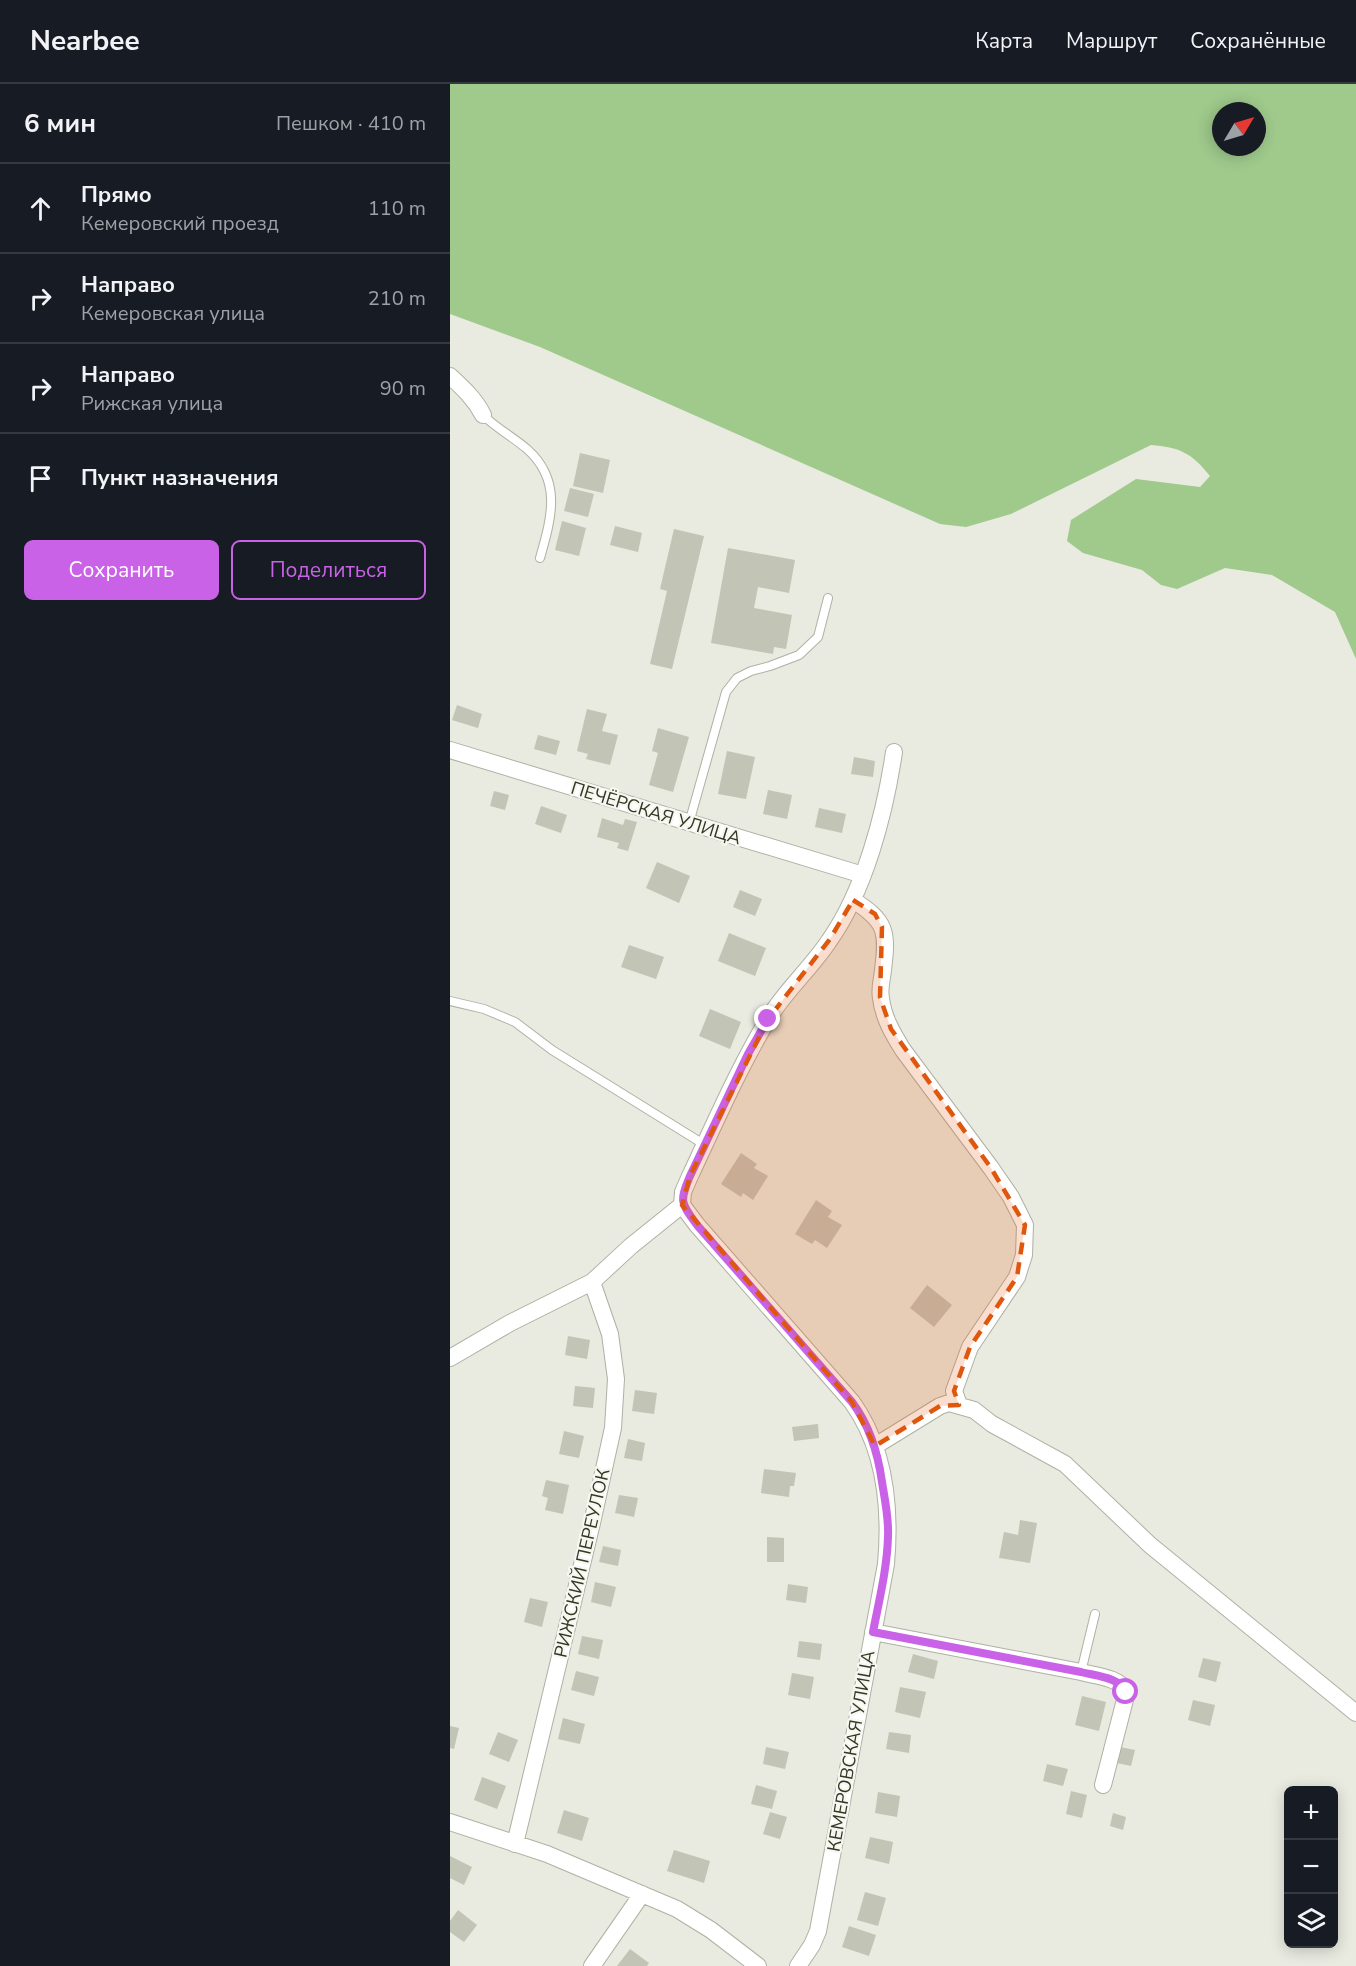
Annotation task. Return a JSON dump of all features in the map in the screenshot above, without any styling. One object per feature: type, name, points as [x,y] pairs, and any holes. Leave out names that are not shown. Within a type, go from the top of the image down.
[{"type":"street","points":[[450,376],[468,392],[483,415]]},
{"type":"street","name":"ПЕЧЁРСКАЯ УЛИЦА","points":[[450,750],[863,876]]},
{"type":"street","points":[[450,1358],[510,1323],[592,1282],[631,1246],[682,1205],[683,1192],[748,1054],[784,994],[811,965],[830,939],[853,900],[863,876],[882,808],[894,752]]},
{"type":"street","points":[[853,900],[874,914],[882,927],[885,943],[880,997],[891,1029],[903,1050],[1011,1197],[1024,1225],[1024,1255],[1017,1277],[970,1347],[954,1391],[958,1405]]},
{"type":"street","name":"КЕМЕРОВСКАЯ УЛИЦА","points":[[682,1205],[861,1414],[875,1446],[887,1508],[886,1564],[818,1931],[812,1946],[798,1966]]},
{"type":"street","name":"РИЖСКИЙ ПЕРЕУЛОК","points":[[515,1844],[613,1428],[616,1379],[610,1334],[592,1282]]},
{"type":"street","points":[[875,1446],[940,1406],[949,1403],[974,1410],[992,1424],[1065,1464],[1150,1545],[1356,1713]]},
{"type":"street","points":[[873,1632],[1081,1672],[1113,1680],[1123,1685],[1126,1692],[1103,1785]]},
{"type":"street","points":[[450,1822],[547,1854],[677,1909],[758,1966]]},
{"type":"street","points":[[592,1966],[642,1894]]},
{"type":"lane","points":[[483,415],[528,450],[543,467],[549,483],[552,515],[540,558]]},
{"type":"lane","points":[[689,823],[694,798],[726,692],[737,678],[799,655],[818,637],[828,598]]},
{"type":"lane","points":[[450,1001],[484,1009],[515,1022],[552,1050],[705,1145]]},
{"type":"lane","points":[[1081,1672],[1095,1614]]},
{"type":"highlighted area","points":[[853,900],[875,914],[882,927],[880,997],[891,1029],[991,1168],[1025,1225],[1017,1277],[970,1347],[954,1391],[959,1405],[940,1406],[875,1446],[852,1402],[682,1205],[690,1176],[768,1019],[830,939]]},
{"type":"shaded area","points":[[450,84],[1356,84],[1356,659],[1335,612],[1272,575],[1225,568],[1177,589],[1161,585],[1142,570],[1083,553],[1067,541],[1071,520],[1136,479],[1200,487],[1210,476],[1191,457],[1170,447],[1151,445],[1011,514],[966,527],[940,524],[540,347],[450,314]]},
{"type":"building","points":[[580,453],[610,460],[603,493],[573,486]]},
{"type":"building","points":[[570,488],[594,494],[588,517],[564,511]]},
{"type":"building","points":[[562,521],[586,528],[579,556],[555,550]]},
{"type":"building","points":[[615,526],[642,533],[638,552],[610,545]]},
{"type":"building","points":[[674,529],[704,536],[672,669],[650,664],[667,591],[660,589]]},
{"type":"building","points":[[728,548],[795,560],[789,593],[758,587],[754,608],[792,615],[786,649],[774,647],[773,654],[711,643]]},
{"type":"building","points":[[457,705],[482,714],[478,728],[452,720]]},
{"type":"building","points":[[587,709],[607,714],[602,731],[618,735],[610,765],[586,759],[588,754],[577,751]]},
{"type":"building","points":[[658,728],[689,737],[673,792],[649,785],[658,753],[652,751]]},
{"type":"building","points":[[538,735],[560,741],[556,755],[534,749]]},
{"type":"building","points":[[727,751],[755,757],[746,799],[718,794]]},
{"type":"building","points":[[854,757],[875,761],[873,777],[851,774]]},
{"type":"building","points":[[768,790],[792,795],[787,819],[763,814]]},
{"type":"building","points":[[494,791],[509,795],[505,810],[490,806]]},
{"type":"building","points":[[541,806],[567,815],[561,833],[535,824]]},
{"type":"building","points":[[819,808],[846,814],[842,833],[815,827]]},
{"type":"building","points":[[602,818],[623,825],[625,819],[637,822],[628,851],[617,848],[619,843],[597,837]]},
{"type":"building","points":[[657,862],[690,876],[679,903],[646,888]]},
{"type":"building","points":[[740,890],[762,899],[755,916],[733,907]]},
{"type":"building","points":[[729,933],[766,948],[755,976],[718,961]]},
{"type":"building","points":[[629,945],[664,957],[656,979],[621,967]]},
{"type":"building","points":[[710,1009],[741,1022],[730,1049],[699,1036]]},
{"type":"building","points":[[741,1153],[757,1164],[754,1168],[768,1176],[753,1200],[743,1193],[741,1197],[721,1184]]},
{"type":"building","points":[[816,1200],[832,1211],[828,1217],[842,1225],[827,1248],[815,1240],[812,1244],[795,1234]]},
{"type":"building","points":[[927,1285],[952,1305],[934,1327],[910,1308]]},
{"type":"building","points":[[568,1336],[590,1340],[587,1359],[565,1355]]},
{"type":"building","points":[[575,1386],[595,1388],[593,1408],[573,1406]]},
{"type":"building","points":[[635,1390],[657,1393],[654,1414],[632,1411]]},
{"type":"building","points":[[818,1424],[819,1438],[794,1441],[792,1427]]},
{"type":"building","points":[[564,1431],[584,1436],[579,1458],[559,1454]]},
{"type":"building","points":[[628,1439],[645,1443],[642,1461],[624,1458]]},
{"type":"building","points":[[764,1469],[796,1473],[794,1486],[790,1486],[789,1497],[761,1493]]},
{"type":"building","points":[[546,1480],[569,1485],[563,1514],[545,1510],[548,1498],[542,1496]]},
{"type":"building","points":[[619,1495],[638,1498],[634,1517],[615,1513]]},
{"type":"building","points":[[1020,1520],[1037,1523],[1030,1563],[999,1558],[1004,1532],[1018,1535]]},
{"type":"building","points":[[767,1537],[784,1538],[784,1562],[767,1562]]},
{"type":"building","points":[[603,1546],[621,1550],[618,1566],[599,1562]]},
{"type":"building","points":[[595,1582],[616,1587],[611,1607],[591,1602]]},
{"type":"building","points":[[788,1584],[808,1587],[806,1603],[786,1600]]},
{"type":"building","points":[[530,1598],[548,1602],[542,1627],[524,1622]]},
{"type":"building","points":[[582,1636],[603,1640],[599,1659],[578,1654]]},
{"type":"building","points":[[799,1641],[822,1644],[820,1660],[797,1657]]},
{"type":"building","points":[[913,1654],[938,1661],[934,1679],[908,1672]]},
{"type":"building","points":[[1203,1658],[1221,1662],[1216,1682],[1198,1677]]},
{"type":"building","points":[[576,1671],[599,1677],[594,1696],[571,1690]]},
{"type":"building","points":[[792,1673],[814,1677],[810,1699],[788,1695]]},
{"type":"building","points":[[900,1687],[926,1692],[920,1718],[895,1712]]},
{"type":"building","points":[[1082,1696],[1106,1702],[1099,1731],[1075,1725]]},
{"type":"building","points":[[1193,1700],[1215,1705],[1210,1726],[1188,1720]]},
{"type":"building","points":[[563,1718],[585,1724],[580,1744],[558,1739]]},
{"type":"building","points":[[450,1726],[459,1728],[454,1749],[450,1748]]},
{"type":"building","points":[[498,1732],[518,1740],[509,1762],[489,1754]]},
{"type":"building","points":[[889,1732],[911,1735],[909,1753],[886,1749]]},
{"type":"building","points":[[766,1747],[789,1752],[785,1769],[763,1764]]},
{"type":"building","points":[[1120,1747],[1135,1750],[1131,1766],[1117,1763]]},
{"type":"building","points":[[1047,1764],[1068,1769],[1063,1786],[1043,1781]]},
{"type":"building","points":[[482,1777],[506,1786],[497,1809],[474,1800]]},
{"type":"building","points":[[756,1785],[777,1791],[772,1809],[751,1804]]},
{"type":"building","points":[[1071,1791],[1087,1795],[1082,1818],[1066,1814]]},
{"type":"building","points":[[878,1792],[900,1796],[897,1817],[875,1813]]},
{"type":"building","points":[[564,1810],[589,1818],[582,1841],[557,1833]]},
{"type":"building","points":[[770,1812],[787,1817],[780,1839],[763,1834]]},
{"type":"building","points":[[1113,1813],[1126,1817],[1123,1830],[1110,1826]]},
{"type":"building","points":[[870,1837],[893,1842],[889,1864],[865,1858]]},
{"type":"building","points":[[674,1850],[710,1861],[704,1883],[667,1871]]},
{"type":"building","points":[[450,1856],[472,1867],[464,1885],[450,1878]]},
{"type":"building","points":[[865,1892],[886,1898],[878,1926],[857,1920]]},
{"type":"building","points":[[458,1910],[477,1925],[464,1942],[450,1932],[450,1921]]},
{"type":"building","points":[[849,1926],[876,1935],[869,1956],[842,1947]]},
{"type":"building","points":[[630,1949],[649,1963],[647,1966],[617,1966]]},
{"type":"route","points":[[768,1019],[748,1054],[690,1176],[683,1192],[682,1205],[861,1414],[879,1459],[887,1508],[886,1564],[873,1632],[1081,1672],[1113,1680],[1123,1685],[1126,1692]]}]
